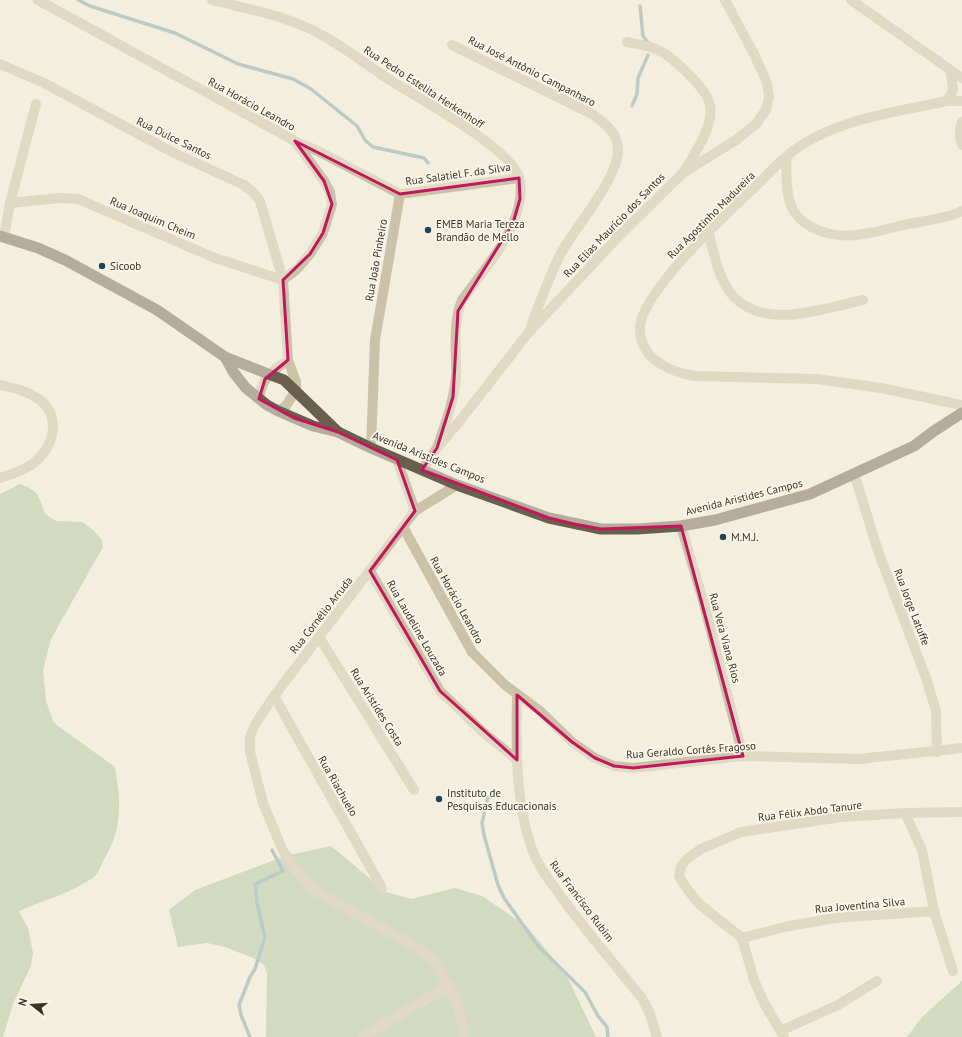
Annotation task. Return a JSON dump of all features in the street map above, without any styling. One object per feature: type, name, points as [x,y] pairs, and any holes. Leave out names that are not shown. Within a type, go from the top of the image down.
[{"type":"highway","name":"Avenida Aristides Campos","points":[[2,237],[38,248],[118,288],[157,310],[225,357],[270,373],[284,380],[338,432]]},
{"type":"highway","name":"Avenida Aristides Campos","points":[[225,357],[234,373],[246,388],[278,411],[313,426],[338,432],[397,460],[457,485],[549,518],[574,524],[608,529],[681,526],[715,520],[810,494],[914,446],[962,413]]},
{"type":"street","name":"Rua Horácio Leandro","points":[[38,0],[294,141],[324,180],[330,192],[332,204],[323,234],[310,254],[297,269],[283,280]]},
{"type":"street","name":"Rua Pedro Estelita Herkenhoff","points":[[212,0],[285,18],[337,44],[414,95],[454,119],[501,155],[512,166],[519,178]]},
{"type":"street","name":"Rua Elias Maurício dos Santos","points":[[422,470],[437,448],[529,332],[618,237],[682,173],[725,147],[756,124],[766,110],[769,97],[767,83],[754,54],[725,0]]},
{"type":"street","points":[[850,0],[951,72],[962,78]]},
{"type":"street","points":[[627,42],[648,46],[667,55],[684,70],[707,96],[710,112],[706,131],[682,173]]},
{"type":"street","name":"Rua José Antônio Campanharo","points":[[452,45],[594,115],[607,126],[615,136],[618,149],[608,182],[560,255],[529,332]]},
{"type":"street","name":"Rua Dulce Santos","points":[[0,64],[44,83],[172,152],[244,185],[253,192],[260,201],[283,280]]},
{"type":"street","points":[[947,101],[953,90],[951,72]]},
{"type":"street","name":"Rua Agostinho Madureira","points":[[962,101],[947,101],[882,114],[818,135],[802,144],[786,157],[708,231],[676,266],[642,317],[640,329],[644,344],[654,360],[679,373],[695,376],[817,379],[881,388],[962,405]]},
{"type":"street","points":[[2,237],[36,104]]},
{"type":"street","points":[[962,122],[960,127],[960,139],[962,145]]},
{"type":"street","points":[[294,141],[318,150],[400,194]]},
{"type":"street","points":[[786,157],[787,193],[790,204],[797,216],[806,224],[821,232],[834,236],[857,236],[962,211]]},
{"type":"street","points":[[437,448],[454,391],[456,377],[455,324],[458,312],[462,300],[506,238],[513,223],[520,199],[519,178]]},
{"type":"street","name":"Rua Salatiel F. da Silva","points":[[400,194],[519,178]]},
{"type":"street","name":"Rua João Pinheiro","points":[[372,448],[375,340],[400,194]]},
{"type":"street","name":"Rua Joaquim Cheim","points":[[10,203],[59,198],[78,199],[215,258],[283,280]]},
{"type":"street","points":[[708,231],[719,270],[725,282],[733,296],[747,308],[761,314],[777,316],[793,315],[863,300]]},
{"type":"street","points":[[278,411],[286,406],[296,390],[296,382],[288,360],[283,280]]},
{"type":"street","points":[[258,398],[262,384],[270,373],[288,360]]},
{"type":"street","points":[[0,384],[24,391],[40,400],[49,411],[54,424],[52,438],[46,450],[36,462],[18,472],[0,478]]},
{"type":"street","points":[[397,460],[415,511]]},
{"type":"street","name":"Rua Jorge Latuffe","points":[[854,473],[878,551],[926,678],[936,711],[937,752]]},
{"type":"street","name":"Rua Cornélio Arruda","points":[[449,986],[434,961],[418,948],[315,891],[299,874],[283,851],[263,803],[250,752],[250,736],[256,723],[274,696],[415,511],[457,485]]},
{"type":"street","name":"Rua Vera Viana Rios","points":[[681,526],[703,600],[743,756]]},
{"type":"street","name":"Rua Horácio Leandro","points":[[403,527],[472,652],[486,668],[517,695]]},
{"type":"street","name":"Rua Laudeline Louzada","points":[[370,571],[440,691],[484,734],[517,760]]},
{"type":"street","name":"Rua Aristídes Costa","points":[[319,636],[414,790]]},
{"type":"street","name":"Rua Geraldo Cortês Fragoso","points":[[517,695],[540,711],[572,742],[595,758],[614,766],[633,768],[743,756],[859,759],[937,752],[962,748]]},
{"type":"street","name":"Rua Francisco Rubim","points":[[517,695],[517,760],[526,830],[532,850],[542,870],[572,911],[642,998],[650,1014],[657,1037]]},
{"type":"street","name":"Rua Riachuelo","points":[[274,696],[382,888]]},
{"type":"street","name":"Rua Félix Abdo Tanure","points":[[742,938],[698,903],[679,876],[681,866],[688,858],[701,849],[741,832],[841,817],[904,813],[962,812]]},
{"type":"street","points":[[904,813],[922,850],[934,911],[953,971]]},
{"type":"street","name":"Rua Joventina Silva","points":[[742,938],[785,927],[834,918],[934,911]]},
{"type":"street","points":[[742,938],[754,980],[767,1010],[782,1034],[838,1005],[878,981]]},
{"type":"street","points":[[362,1037],[449,986],[458,1004],[463,1026],[463,1037]]},
{"type":"highlighted area","points":[[295,141],[400,194],[519,178],[520,199],[513,223],[458,311],[453,397],[437,448],[422,470],[549,518],[574,524],[601,529],[681,526],[743,756],[633,768],[614,766],[595,758],[572,742],[517,695],[517,760],[440,691],[370,571],[415,511],[397,460],[338,432],[294,418],[259,399],[265,379],[288,360],[283,280],[310,254],[323,233],[332,204],[324,181]]},
{"type":"green space","points":[[20,484],[35,492],[45,514],[56,521],[82,522],[93,530],[102,540],[103,547],[51,639],[43,670],[46,701],[54,723],[115,767],[119,816],[110,849],[94,877],[67,892],[19,911],[28,928],[33,953],[31,966],[13,1004],[3,1037],[0,1037],[0,494]]},
{"type":"green space","points":[[331,846],[386,892],[411,899],[455,888],[482,896],[526,926],[565,972],[596,1037],[266,1037],[267,973],[264,965],[253,958],[225,947],[207,943],[178,947],[169,910],[195,890],[285,856]]},
{"type":"green space","points":[[962,981],[962,1037],[907,1037],[922,1017]]},
{"type":"waterway","points":[[78,0],[90,6],[175,33],[238,64],[293,79],[311,89],[357,126],[365,140],[373,147],[424,158],[428,163]]},
{"type":"waterway","points":[[640,6],[643,36],[648,43]]},
{"type":"waterway","points":[[632,106],[637,94],[638,78],[648,55]]},
{"type":"waterway","points":[[488,797],[482,823],[498,885],[504,898],[538,946],[585,992],[598,1016],[607,1027],[608,1037]]},
{"type":"waterway","points":[[250,1037],[241,1015],[239,1005],[250,977],[255,969],[265,937],[257,903],[255,884],[283,871],[272,850]]},
{"type":"place","name":"EMEB Maria Tereza Brandão de Mello","points":[[428,230]]},
{"type":"place","name":"Sicoob","points":[[102,266]]},
{"type":"place","name":"M.M.J.","points":[[723,537]]},
{"type":"place","name":"Instituto de Pesquisas Educacionais","points":[[439,799]]}]
